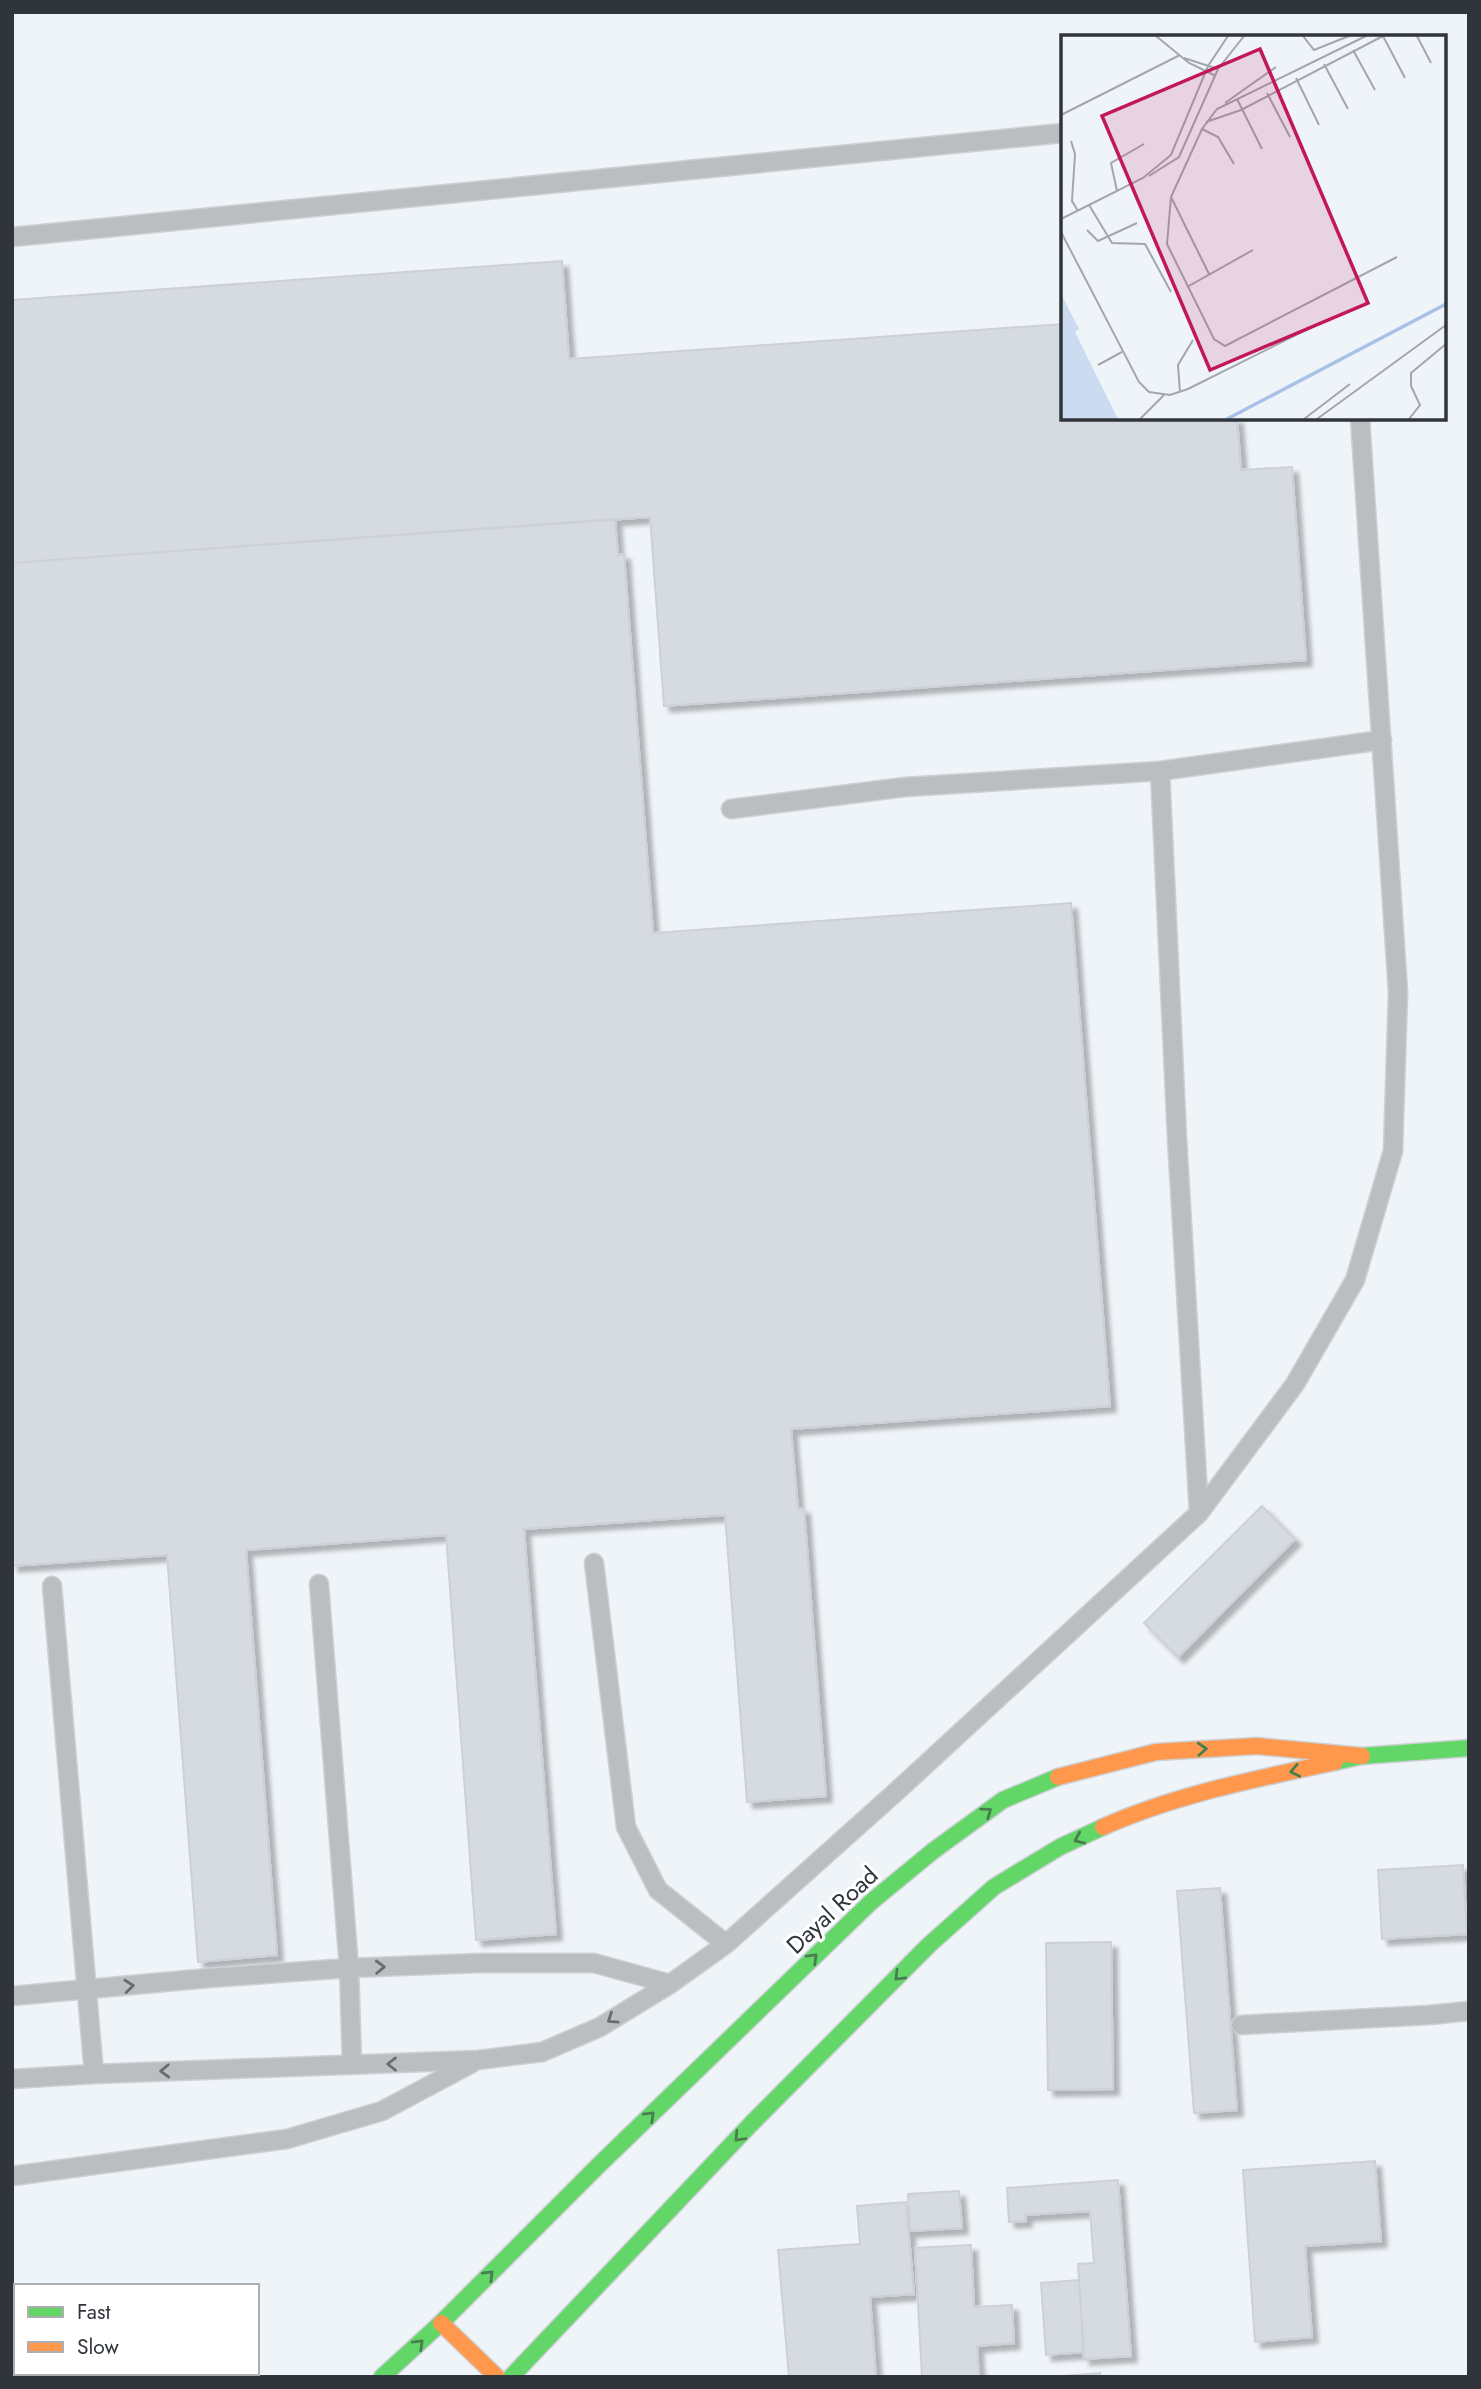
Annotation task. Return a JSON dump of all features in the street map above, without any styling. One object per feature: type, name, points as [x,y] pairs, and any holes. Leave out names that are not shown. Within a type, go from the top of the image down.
[{"type":"street","name":"Dayal Road","points":[[382,2377],[441,2323],[600,2164],[871,1902],[933,1851],[1003,1800],[1065,1774],[1156,1752],[1257,1745],[1362,1756]]},
{"type":"street","name":"Dayal Road","points":[[511,2377],[751,2124],[929,1945],[994,1887],[1060,1847],[1129,1816],[1223,1786],[1362,1756],[1469,1748]]},
{"type":"street","points":[[441,2323],[496,2377]]},
{"type":"lane","points":[[12,237],[1061,133]]},
{"type":"lane","points":[[12,2079],[478,2060],[542,2052],[600,2027],[726,1944],[1199,1513],[1295,1384],[1355,1280],[1394,1151],[1398,992],[1360,420]]},
{"type":"lane","points":[[731,809],[905,787],[1160,771],[1382,740]]},
{"type":"lane","points":[[1160,771],[1177,1138],[1199,1513]]},
{"type":"lane","points":[[594,1563],[626,1827],[658,1890],[726,1944]]},
{"type":"lane","points":[[319,1584],[349,1968],[352,2064]]},
{"type":"lane","points":[[52,1586],[94,2074]]},
{"type":"lane","points":[[12,1996],[349,1968],[479,1963],[594,1963],[670,1983]]},
{"type":"lane","points":[[1241,2025],[1469,2011]]},
{"type":"lane","points":[[12,2176],[287,2139],[382,2110],[478,2060]]},
{"type":"building","points":[[562,261],[569,359],[1061,324],[1061,420],[1237,420],[1241,470],[1292,467],[1306,660],[664,706],[650,517],[12,563],[12,300]]},
{"type":"building","points":[[615,519],[618,555],[624,554],[653,933],[1071,903],[1110,1406],[791,1429],[798,1509],[804,1508],[826,1796],[747,1802],[725,1515],[524,1529],[556,1934],[476,1940],[446,1535],[246,1550],[277,1955],[198,1962],[167,1555],[12,1566],[12,563]]},
{"type":"building","points":[[1262,1506],[1295,1539],[1178,1657],[1144,1623]]},
{"type":"building","points":[[1463,1865],[1467,1934],[1382,1939],[1378,1870]]},
{"type":"building","points":[[1220,1888],[1237,2110],[1194,2113],[1177,1891]]},
{"type":"building","points":[[1111,1942],[1113,2089],[1048,2090],[1046,1943]]},
{"type":"building","points":[[1375,2161],[1381,2241],[1305,2246],[1312,2337],[1255,2342],[1243,2170]]},
{"type":"building","points":[[1118,2180],[1131,2356],[1084,2359],[1078,2264],[1094,2263],[1090,2211],[1025,2215],[1026,2221],[1009,2222],[1007,2188]]},
{"type":"building","points":[[959,2191],[962,2228],[910,2231],[908,2194]]},
{"type":"building","points":[[906,2202],[914,2294],[870,2297],[876,2377],[789,2377],[778,2250],[860,2244],[857,2206]]},
{"type":"building","points":[[971,2245],[974,2307],[1012,2305],[1014,2343],[977,2346],[979,2377],[922,2377],[915,2248]]},
{"type":"building","points":[[1079,2280],[1084,2352],[1046,2355],[1041,2283]]},
{"type":"building","points":[[1100,2373],[1100,2377],[1049,2377]]},
{"type":"traffic: fast","points":[[1335,1762],[1362,1756],[1469,1748]]},
{"type":"traffic: fast","points":[[382,2377],[441,2323],[600,2164],[871,1902],[933,1851],[1003,1800],[1058,1777]]},
{"type":"traffic: fast","points":[[511,2377],[751,2124],[929,1945],[994,1887],[1060,1847],[1103,1827]]},
{"type":"traffic: slow","points":[[1058,1777],[1156,1752],[1257,1746],[1362,1756]]},
{"type":"traffic: slow","points":[[1103,1827],[1188,1796],[1335,1762]]},
{"type":"traffic: slow","points":[[441,2323],[497,2377]]}]
